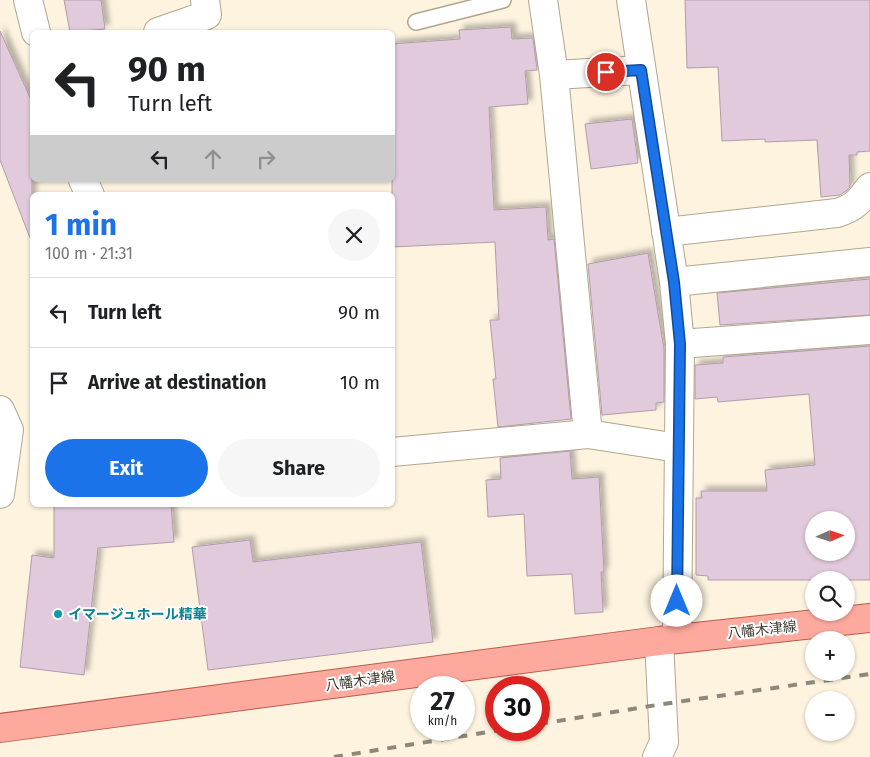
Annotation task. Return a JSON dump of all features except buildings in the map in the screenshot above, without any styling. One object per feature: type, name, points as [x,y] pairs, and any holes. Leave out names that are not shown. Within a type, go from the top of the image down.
[{"type":"main road","name":"八幡木津線","points":[[0,728],[668,640],[870,618]]},
{"type":"street","points":[[28,0],[36,30]]},
{"type":"street","points":[[164,30],[207,15],[205,0]]},
{"type":"street","points":[[543,0],[554,75],[588,434]]},
{"type":"street","points":[[631,0],[674,282],[680,344],[678,448],[664,742],[656,757]]},
{"type":"street","points":[[554,75],[641,70]]},
{"type":"street","points":[[666,232],[837,213],[849,210],[860,201],[870,187]]},
{"type":"street","points":[[674,282],[870,262]]},
{"type":"street","points":[[680,344],[870,330]]},
{"type":"street","points":[[0,410],[9,430],[0,494]]},
{"type":"street","points":[[395,452],[588,434],[678,448]]},
{"type":"lane","points":[[416,22],[502,0]]},
{"type":"railway","points":[[550,722],[870,674]]},
{"type":"railway","points":[[334,757],[485,733]]},
{"type":"place","name":"イマージュホール精華","points":[[58,614]]},
{"type":"route","points":[[606,72],[641,70],[674,282],[680,344],[677,601]]}]
